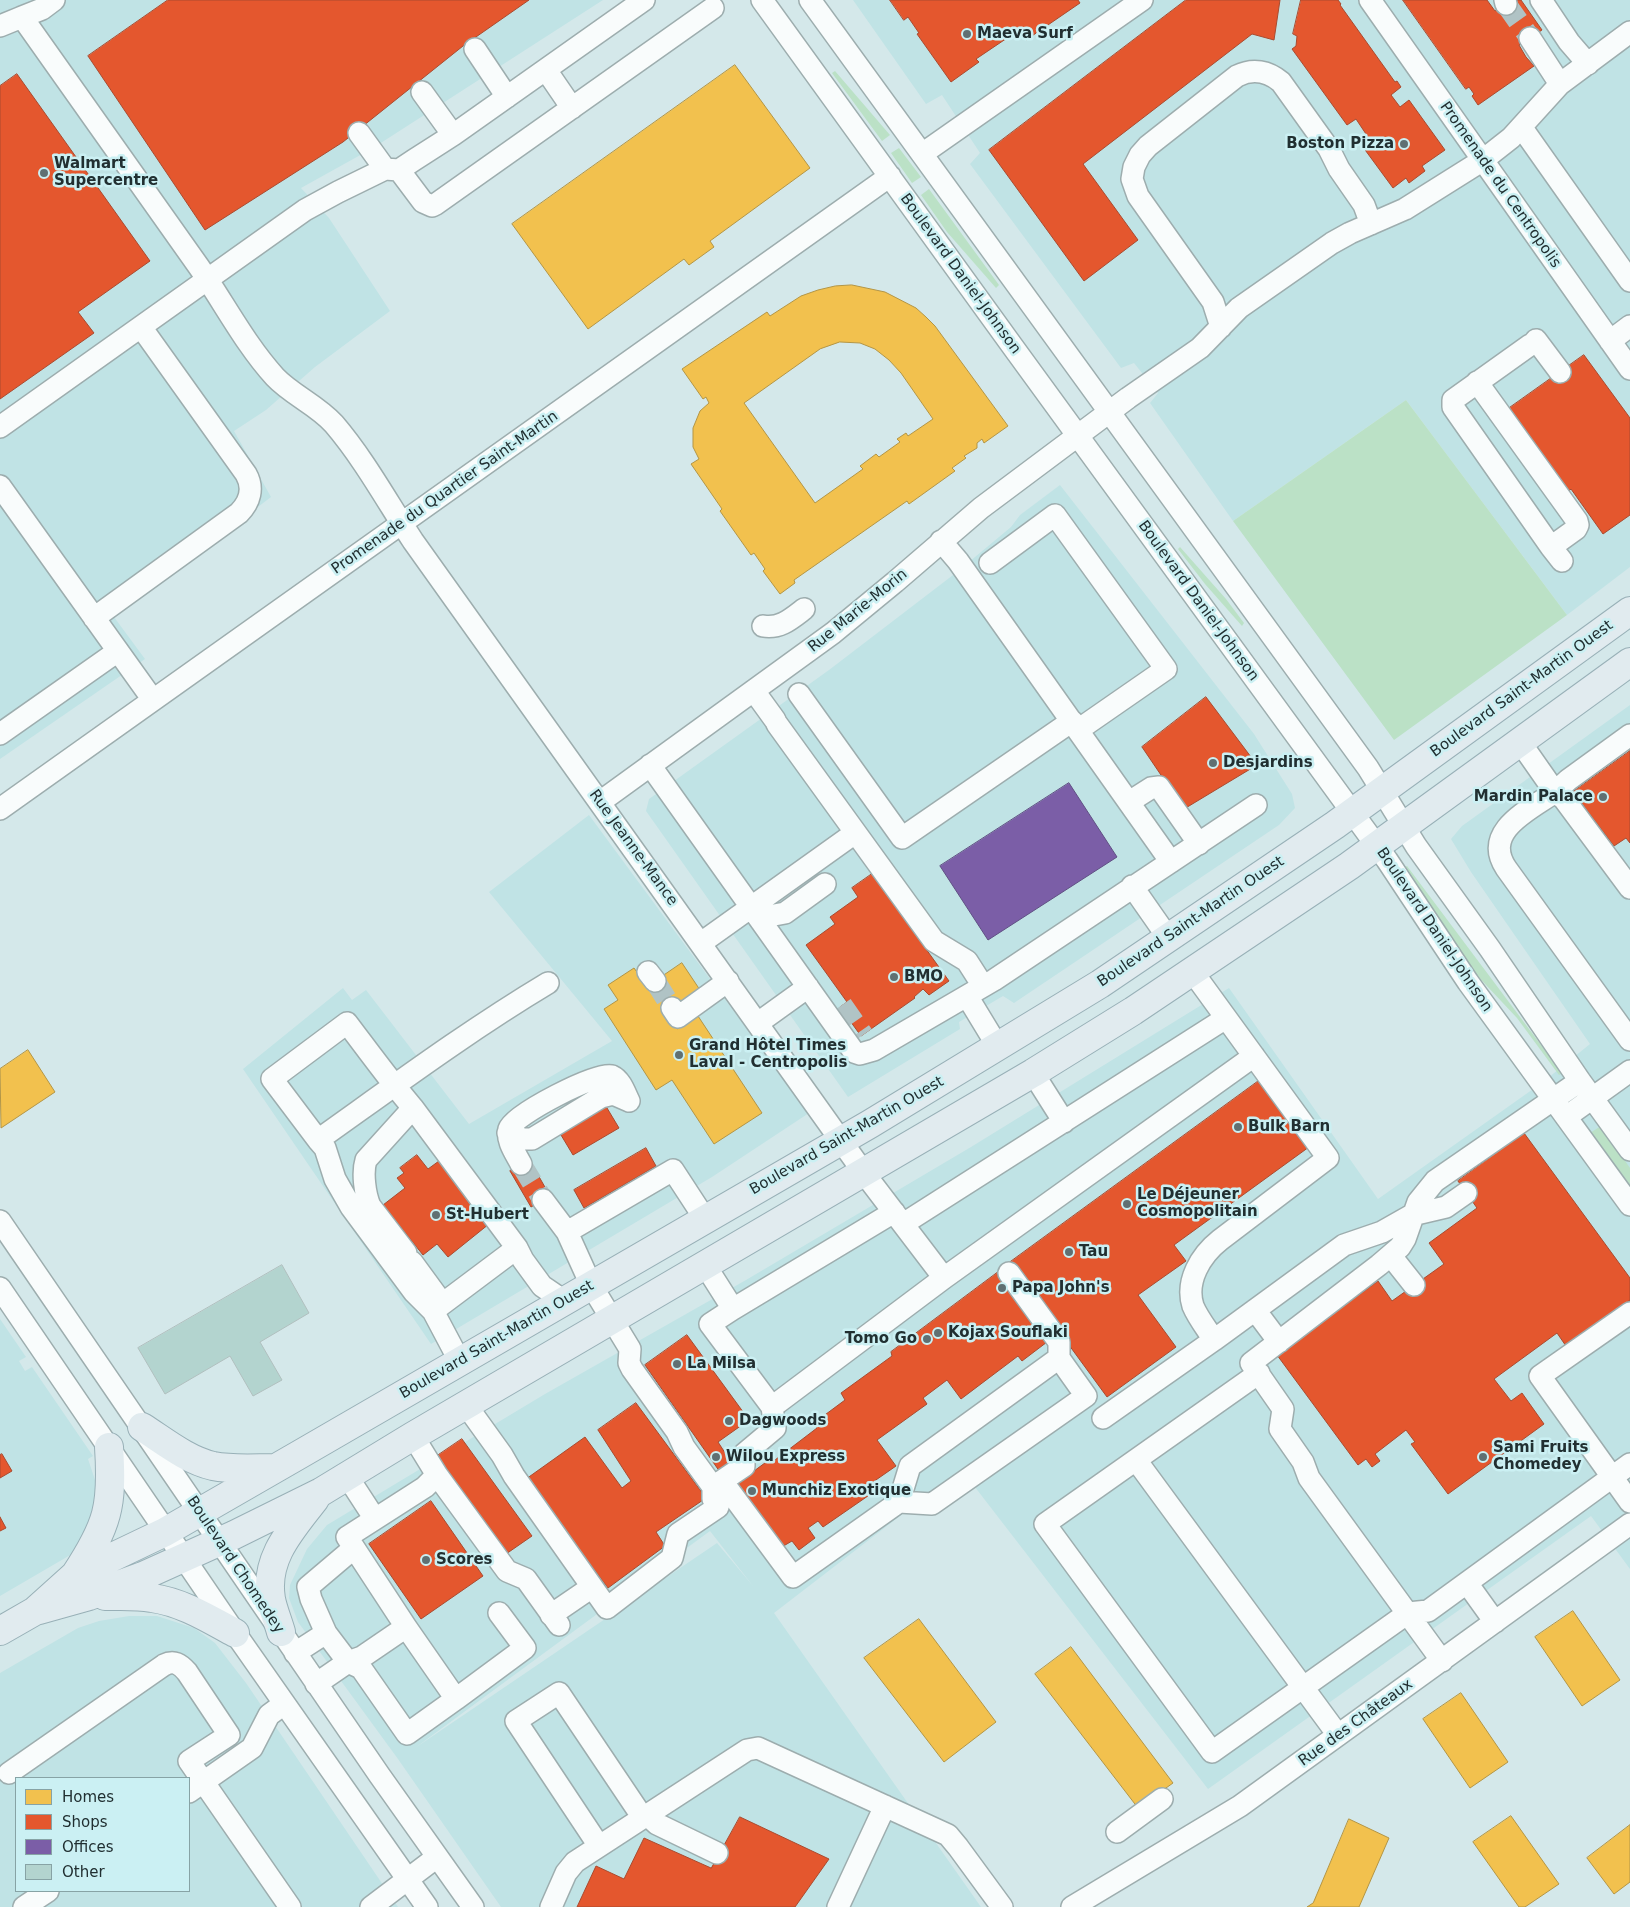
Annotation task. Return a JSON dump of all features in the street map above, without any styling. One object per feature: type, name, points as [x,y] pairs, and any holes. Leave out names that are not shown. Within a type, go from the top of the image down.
[{"type":"main road","name":"Boulevard Saint-Martin Ouest","points":[[0,1631],[82,1585],[199,1512],[705,1220],[998,1047],[1100,984],[1352,814],[1630,611]]},
{"type":"main road","name":"Boulevard Saint-Martin Ouest","points":[[82,1585],[143,1576],[219,1542],[321,1492],[413,1436],[1033,1073],[1112,1025],[1376,846],[1629,664]]},
{"type":"main road","points":[[142,1427],[186,1455],[213,1466],[276,1468]]},
{"type":"main road","points":[[108,1447],[111,1478],[109,1506],[96,1539],[82,1585],[165,1600],[191,1610],[234,1633]]},
{"type":"main road","points":[[288,1643],[271,1600],[270,1581],[273,1561],[287,1535],[321,1492]]},
{"type":"street","points":[[0,26],[42,9],[54,0]]},
{"type":"street","name":"Boulevard Daniel-Johnson","points":[[762,0],[1376,846],[1468,982],[1630,1205]]},
{"type":"street","points":[[810,0],[1357,752],[1403,825],[1630,1150]]},
{"type":"street","points":[[922,154],[1142,0]]},
{"type":"street","name":"Promenade du Centropolis","points":[[1370,0],[1630,369]]},
{"type":"street","points":[[1541,0],[1569,42],[1588,64]]},
{"type":"street","points":[[0,427],[318,202],[392,169],[453,136],[546,70],[632,3]]},
{"type":"street","points":[[359,133],[423,202],[432,206],[713,8]]},
{"type":"street","name":"Rue Jeanne-Mance","points":[[22,17],[207,279],[223,306],[276,378],[328,418],[335,426],[379,487],[402,524],[864,1173],[944,1278]]},
{"type":"street","name":"Rue Marie-Morin","points":[[600,802],[846,623],[981,508],[1200,348],[1239,308],[1332,242],[1394,215],[1426,197],[1483,160],[1522,128],[1560,84],[1630,32]]},
{"type":"street","points":[[1530,38],[1560,84]]},
{"type":"street","points":[[475,49],[507,97]]},
{"type":"street","points":[[546,70],[572,108]]},
{"type":"street","points":[[1221,327],[1213,302],[1138,196],[1132,179],[1136,160],[1148,146],[1237,76],[1248,72],[1263,72],[1272,75],[1281,82],[1329,149],[1339,169],[1364,205],[1371,224]]},
{"type":"street","points":[[422,92],[453,136]]},
{"type":"street","points":[[1522,128],[1630,281]]},
{"type":"street","name":"Promenade du Quartier Saint-Martin","points":[[0,809],[890,176]]},
{"type":"street","points":[[1610,341],[1630,326]]},
{"type":"street","points":[[94,618],[239,513],[246,505],[250,496],[250,484],[246,474],[141,327]]},
{"type":"street","points":[[1477,382],[1576,518],[1578,525],[1576,530],[1557,554],[1453,407],[1453,400],[1477,382],[1533,342],[1560,372]]},
{"type":"street","points":[[0,486],[153,700]]},
{"type":"street","points":[[799,694],[902,838],[1075,726],[1105,718],[1166,669],[1055,515],[990,563]]},
{"type":"street","points":[[941,541],[958,561],[1171,862]]},
{"type":"street","points":[[763,626],[778,626],[804,610]]},
{"type":"street","points":[[0,734],[118,651]]},
{"type":"street","points":[[754,691],[934,941],[967,961],[975,991],[998,1047]]},
{"type":"street","points":[[1630,736],[1568,780],[1507,828],[1499,842],[1498,854],[1506,868],[1630,1040]]},
{"type":"street","points":[[1520,742],[1555,792],[1564,799],[1630,888]]},
{"type":"street","points":[[650,765],[854,1052],[860,1054],[869,1042],[975,991],[1256,805]]},
{"type":"street","points":[[1129,802],[1151,788],[1160,787],[1198,844]]},
{"type":"street","points":[[701,943],[755,913],[855,833]]},
{"type":"street","points":[[755,913],[778,915],[785,913],[825,884]]},
{"type":"street","points":[[1132,886],[1169,939]]},
{"type":"street","points":[[1192,971],[1328,1158],[1220,1240],[1205,1254],[1192,1281],[1192,1299],[1197,1313],[1214,1340]]},
{"type":"street","points":[[672,1008],[678,1017],[728,981]]},
{"type":"street","points":[[318,1140],[478,1027],[548,984]]},
{"type":"street","points":[[758,1023],[808,987]]},
{"type":"street","points":[[466,1405],[607,1608],[672,1558],[678,1534],[718,1507],[714,1499],[718,1484],[744,1466],[744,1454],[775,1428],[772,1407],[710,1324],[733,1309],[899,1218],[1064,1122],[1226,1018]]},
{"type":"street","points":[[437,1307],[414,1292],[351,1207],[335,1179],[325,1148],[272,1079],[347,1023],[517,1248],[523,1260],[542,1286],[564,1301]]},
{"type":"street","points":[[772,1407],[989,1245],[1254,1056]]},
{"type":"street","points":[[1566,1117],[1630,1071]]},
{"type":"street","points":[[1033,1073],[1064,1122]]},
{"type":"street","points":[[508,1132],[528,1139],[538,1136],[601,1097],[613,1094],[629,1101],[618,1080],[613,1076],[602,1076],[555,1096],[517,1119],[509,1127],[508,1132],[512,1148],[521,1164]]},
{"type":"street","points":[[1442,1661],[1309,1478],[1303,1462],[1280,1429],[1284,1408],[1251,1363],[1400,1248],[1418,1202],[1435,1181],[1580,1081]]},
{"type":"street","points":[[413,1108],[366,1160],[364,1171],[368,1199],[370,1206],[409,1258],[437,1307],[460,1362]]},
{"type":"street","points":[[567,1232],[673,1170],[705,1220]]},
{"type":"street","points":[[989,1245],[1059,1342],[1059,1358],[1107,1423],[1214,1340],[1344,1245],[1382,1232],[1412,1215],[1446,1207],[1466,1193]]},
{"type":"street","points":[[544,1200],[567,1232],[591,1286],[630,1349],[629,1363],[632,1368],[677,1432],[684,1447],[718,1484],[792,1578],[899,1502],[910,1466],[1059,1358]]},
{"type":"street","name":"Boulevard Chomedey","points":[[0,1221],[316,1684],[473,1907]]},
{"type":"street","points":[[437,1307],[517,1248]]},
{"type":"street","points":[[1391,1256],[1414,1285]]},
{"type":"street","points":[[705,1265],[733,1309]]},
{"type":"street","points":[[0,1288],[234,1633],[427,1907]]},
{"type":"street","points":[[1255,1310],[1279,1342]]},
{"type":"street","points":[[1630,1313],[1540,1376],[1630,1502]]},
{"type":"street","points":[[1259,1373],[1045,1524],[1212,1752],[1408,1613],[1428,1611],[1630,1464]]},
{"type":"street","points":[[899,1502],[932,1504],[1086,1396]]},
{"type":"street","points":[[413,1436],[437,1475],[507,1571],[526,1579],[555,1620],[592,1587]]},
{"type":"street","points":[[1136,1460],[1304,1687],[1338,1736]]},
{"type":"street","points":[[437,1475],[425,1488],[347,1537],[406,1627],[456,1698]]},
{"type":"street","points":[[347,1476],[376,1519]]},
{"type":"street","name":"Rue des Châteaux","points":[[1072,1907],[1226,1815],[1495,1622],[1626,1534]]},
{"type":"street","points":[[354,1548],[308,1587],[310,1599],[326,1634],[348,1662],[361,1668],[407,1734],[525,1648],[499,1613]]},
{"type":"street","points":[[1467,1583],[1495,1622]]},
{"type":"street","points":[[316,1684],[348,1662],[362,1657],[406,1627]]},
{"type":"street","points":[[288,1643],[326,1634]]},
{"type":"street","points":[[8,1773],[164,1665],[175,1662],[187,1672],[228,1735],[189,1761],[196,1787],[290,1907]]},
{"type":"street","points":[[599,1846],[516,1720],[559,1693],[645,1816],[657,1824],[716,1853]]},
{"type":"street","points":[[196,1787],[252,1748],[269,1715],[284,1704]]},
{"type":"street","points":[[550,1907],[569,1867],[747,1750],[758,1748],[948,1836],[1002,1907]]},
{"type":"street","points":[[1117,1832],[1162,1799]]},
{"type":"street","points":[[838,1907],[884,1806]]},
{"type":"street","points":[[371,1907],[437,1857]]},
{"type":"street","points":[[24,1907],[46,1892]]},
{"type":"shaded area","points":[[0,0],[603,0],[373,148],[301,188],[329,218],[390,311],[315,367],[266,410],[234,431],[271,497],[114,617],[145,659],[0,759]]},
{"type":"shaded area","points":[[853,0],[1630,0],[1630,567],[1567,615],[1406,400],[1233,521],[1150,403],[1158,393],[1134,363],[1121,368],[970,164],[980,153],[942,95],[926,104]]},
{"type":"shaded area","points":[[1060,485],[1254,734],[1292,794],[1295,808],[1279,825],[1014,1003],[1003,996],[959,1022],[960,1029],[848,1097],[646,811],[649,799],[829,670],[957,572],[1011,527],[1020,515]]},
{"type":"shaded area","points":[[1630,705],[1630,1569],[1591,1516],[1208,1789],[961,1469],[774,1613],[981,1907],[501,1907],[398,1759],[298,1622],[289,1598],[290,1585],[307,1549],[327,1525],[545,1394],[746,1280],[971,1147],[1229,988],[1378,1199],[1543,1082],[1590,1044],[1471,872],[1451,839],[1462,826]],"holes":[[[710,1531],[753,1586],[717,1543],[415,1748]]]},
{"type":"shaded area","points":[[589,815],[809,1113],[712,1177],[431,1344],[243,1069],[343,988],[352,1000],[366,990],[469,1124],[612,1041],[489,892]]},
{"type":"shaded area","points":[[0,1319],[26,1357],[19,1361],[25,1371],[32,1367],[93,1456],[88,1459],[96,1483],[96,1497],[93,1513],[80,1544],[72,1554],[0,1596]]},
{"type":"shaded area","points":[[129,1616],[157,1616],[194,1628],[215,1643],[246,1683],[398,1907],[0,1907],[0,1673],[78,1628],[99,1621]]},
{"type":"green space","points":[[835,71],[890,135],[882,141],[832,73]]},
{"type":"green space","points":[[899,148],[921,177],[912,183],[891,153]]},
{"type":"green space","points":[[929,189],[999,285],[996,288],[947,232],[921,195]]},
{"type":"green space","points":[[1406,400],[1567,615],[1394,740],[1233,521]]},
{"type":"green space","points":[[1180,547],[1226,599],[1244,623],[1242,626],[1205,584],[1178,549]]},
{"type":"green space","points":[[1407,866],[1562,1073],[1559,1075],[1517,1018],[1471,969],[1405,867]]},
{"type":"green space","points":[[1601,1126],[1630,1168],[1630,1185],[1590,1133]]},
{"type":"building: Homes","points":[[735,65],[810,168],[710,241],[714,247],[689,265],[684,259],[588,329],[512,224]]},
{"type":"building: Homes","points":[[852,285],[885,292],[916,308],[935,326],[1008,426],[984,443],[982,439],[977,443],[977,448],[964,456],[966,458],[952,468],[955,471],[909,504],[907,501],[794,580],[795,583],[780,594],[763,571],[765,569],[754,553],[751,555],[720,511],[722,509],[691,464],[699,459],[693,447],[693,428],[700,411],[709,403],[706,397],[703,399],[682,369],[767,312],[770,316],[801,296],[835,286]],"holes":[[[840,342],[860,343],[875,349],[889,360],[901,373],[933,419],[908,436],[906,433],[897,439],[900,442],[879,457],[876,454],[860,466],[863,469],[815,503],[744,403],[820,349]]]},
{"type":"building: Homes","name":"Grand Hôtel Times Laval - Centropolis","points":[[682,963],[700,990],[666,1012],[677,1029],[698,1016],[762,1113],[714,1144],[672,1080],[656,1090],[604,1009],[618,1000],[608,985],[634,968],[647,986]]},
{"type":"building: Homes","points":[[28,1050],[55,1092],[1,1128],[0,1069]]},
{"type":"building: Homes","points":[[1573,1611],[1620,1680],[1582,1706],[1535,1637]]},
{"type":"building: Homes","points":[[919,1619],[996,1722],[944,1762],[864,1658]]},
{"type":"building: Homes","points":[[1071,1647],[1173,1783],[1138,1808],[1035,1674]]},
{"type":"building: Homes","points":[[1461,1693],[1508,1762],[1470,1788],[1423,1719]]},
{"type":"building: Homes","points":[[1511,1816],[1559,1884],[1525,1907],[1519,1907],[1473,1842]]},
{"type":"building: Homes","points":[[1349,1819],[1389,1838],[1359,1907],[1307,1907],[1313,1903]]},
{"type":"building: Homes","points":[[1630,1825],[1630,1882],[1614,1894],[1587,1858]]},
{"type":"building: Shops","points":[[168,0],[529,0],[463,46],[343,142],[205,230],[88,56]]},
{"type":"building: Shops","points":[[890,0],[1078,0],[1080,3],[1026,40],[1019,30],[976,59],[979,62],[951,82],[917,34],[919,33],[908,17],[904,20]]},
{"type":"building: Shops","points":[[1186,0],[1280,0],[1274,40],[1252,34],[1083,164],[1138,240],[1084,281],[989,150]]},
{"type":"building: Shops","points":[[1301,0],[1338,0],[1395,82],[1397,81],[1401,87],[1391,95],[1400,107],[1409,100],[1445,150],[1422,166],[1425,171],[1409,183],[1406,178],[1393,188],[1360,143],[1368,137],[1356,119],[1347,125],[1292,49],[1296,46],[1297,36],[1293,34]]},
{"type":"building: Shops","points":[[1403,0],[1487,0],[1495,11],[1512,0],[1521,0],[1542,30],[1519,45],[1534,66],[1478,105],[1469,87],[1466,89]]},
{"type":"building: Shops","name":"Walmart Supercentre","points":[[17,74],[150,261],[78,312],[94,333],[0,399],[0,86]]},
{"type":"building: Shops","points":[[1584,355],[1630,418],[1630,515],[1603,534],[1571,489],[1568,492],[1508,409]]},
{"type":"building: Shops","points":[[1206,697],[1257,765],[1184,809],[1142,747]]},
{"type":"building: Shops","points":[[1630,751],[1630,843],[1626,838],[1614,846],[1573,792]]},
{"type":"building: Shops","points":[[872,874],[949,981],[929,995],[923,989],[915,998],[861,1036],[840,1007],[847,1002],[806,945],[835,924],[830,917],[858,897],[852,888]]},
{"type":"building: Shops","points":[[1260,1080],[1309,1147],[1174,1245],[1186,1261],[1138,1295],[1176,1347],[1107,1397],[1009,1263]]},
{"type":"building: Shops","points":[[604,1103],[619,1128],[573,1155],[558,1130]]},
{"type":"building: Shops","points":[[1524,1133],[1630,1278],[1630,1300],[1566,1346],[1557,1333],[1494,1379],[1511,1401],[1522,1393],[1544,1424],[1448,1494],[1411,1444],[1415,1442],[1406,1430],[1375,1454],[1380,1461],[1372,1467],[1366,1459],[1358,1465],[1277,1355],[1378,1281],[1392,1301],[1444,1264],[1429,1243],[1477,1208],[1458,1181]]},
{"type":"building: Shops","points":[[646,1148],[656,1166],[584,1208],[574,1190]]},
{"type":"building: Shops","name":"St-Hubert","points":[[417,1155],[428,1169],[439,1161],[489,1224],[448,1257],[437,1244],[423,1255],[383,1205],[405,1188],[397,1178],[404,1173],[400,1168]]},
{"type":"building: Shops","points":[[529,1159],[550,1196],[531,1207],[510,1171]]},
{"type":"building: Shops","points":[[1001,1270],[1051,1339],[1022,1361],[1018,1356],[961,1399],[947,1380],[923,1398],[927,1404],[877,1440],[896,1466],[873,1482],[878,1489],[823,1527],[818,1521],[808,1528],[815,1538],[799,1550],[792,1541],[780,1548],[735,1485],[773,1457],[775,1460],[817,1428],[814,1423],[845,1400],[841,1393],[892,1356],[891,1352]]},
{"type":"building: Shops","points":[[687,1335],[749,1420],[718,1442],[731,1462],[720,1472],[645,1365]]},
{"type":"building: Shops","points":[[636,1403],[706,1498],[656,1532],[665,1546],[608,1588],[526,1479],[585,1437],[622,1488],[631,1481],[598,1430]]},
{"type":"building: Shops","points":[[462,1439],[532,1536],[506,1554],[437,1456]]},
{"type":"building: Shops","points":[[2,1454],[12,1471],[0,1478],[0,1455]]},
{"type":"building: Shops","name":"Scores","points":[[431,1501],[483,1576],[421,1619],[369,1544]]},
{"type":"building: Shops","points":[[0,1517],[6,1528],[0,1531]]},
{"type":"building: Shops","points":[[740,1817],[829,1859],[795,1907],[577,1907],[596,1866],[624,1879],[644,1838],[711,1868]]},
{"type":"building: Offices","points":[[1069,783],[1117,857],[988,940],[940,866]]},
{"type":"building: Other","points":[[282,1265],[309,1313],[260,1342],[282,1380],[253,1396],[230,1356],[165,1394],[138,1348]]},
{"type":"tunnel","points":[[1506,4],[1530,38]]},
{"type":"tunnel","points":[[655,981],[672,1008]]},
{"type":"tunnel","points":[[842,1005],[863,1035]]},
{"type":"tunnel","points":[[521,1164],[543,1200]]},
{"type":"place","name":"Maeva Surf","points":[[967,34]]},
{"type":"place","name":"Boston Pizza","points":[[1404,144]]},
{"type":"place","name":"Walmart Supercentre","points":[[44,173]]},
{"type":"place","name":"Desjardins","points":[[1213,763]]},
{"type":"place","name":"Mardin Palace","points":[[1603,797]]},
{"type":"place","name":"BMO","points":[[894,977]]},
{"type":"place","name":"Grand Hôtel Times Laval - Centropolis","points":[[679,1055]]},
{"type":"place","name":"Bulk Barn","points":[[1238,1127]]},
{"type":"place","name":"Le Déjeuner Cosmopolitain","points":[[1127,1204]]},
{"type":"place","name":"St-Hubert","points":[[436,1215]]},
{"type":"place","name":"Tau","points":[[1069,1252]]},
{"type":"place","name":"Papa John's","points":[[1002,1288]]},
{"type":"place","name":"Kojax Souflaki","points":[[938,1333]]},
{"type":"place","name":"Tomo Go","points":[[927,1339]]},
{"type":"place","name":"La Milsa","points":[[677,1364]]},
{"type":"place","name":"Dagwoods","points":[[729,1421]]},
{"type":"place","name":"Wilou Express","points":[[716,1457]]},
{"type":"place","name":"Sami Fruits Chomedey","points":[[1483,1457]]},
{"type":"place","name":"Munchiz Exotique","points":[[752,1491]]},
{"type":"place","name":"Scores","points":[[426,1560]]}]
